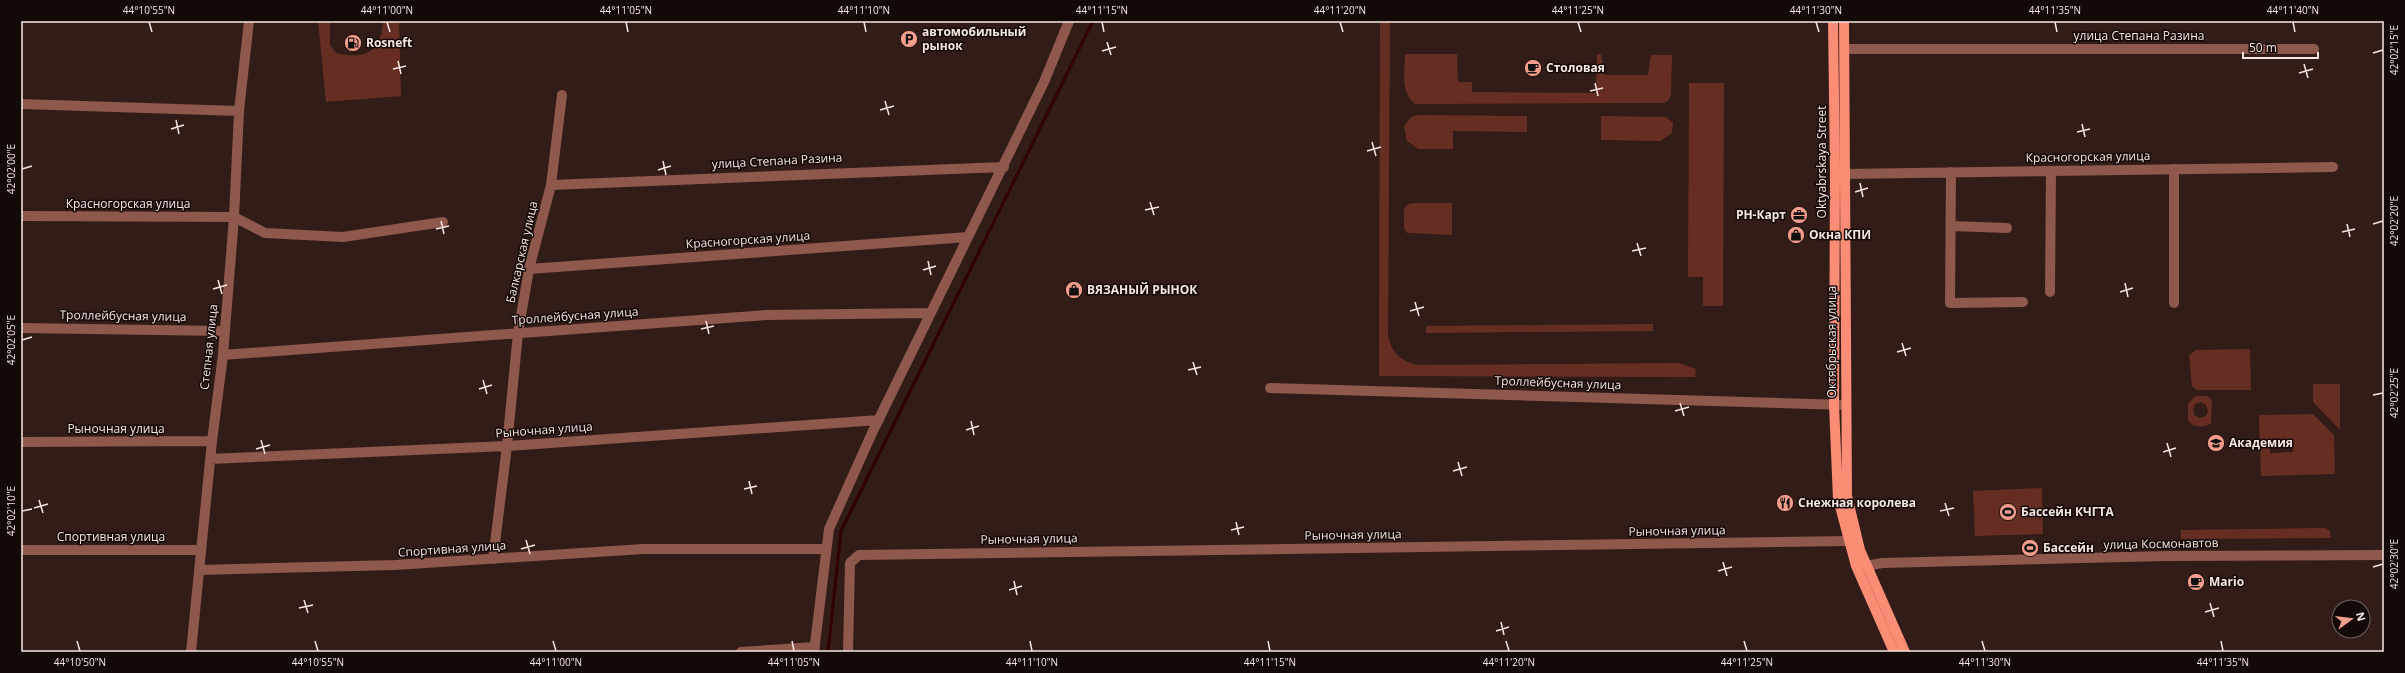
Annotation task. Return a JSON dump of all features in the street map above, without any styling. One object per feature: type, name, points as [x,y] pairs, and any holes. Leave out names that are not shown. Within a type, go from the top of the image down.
[{"type":"main road","name":"Октябрьская улица","points":[[1844,21],[1845,405],[1847,496],[1866,566],[1905,652]]},
{"type":"main road","name":"Oktyabrskaya Street","points":[[1833,26],[1834,405],[1838,499],[1848,541],[1856,566],[1894,652]]},
{"type":"street","name":"Степная улица","points":[[191,652],[210,459],[223,355],[234,217],[239,111],[249,21]]},
{"type":"street","points":[[741,652],[815,650],[829,529],[930,313],[1004,167],[1044,82],[1069,21]]},
{"type":"street","name":"улица Степана Разина","points":[[1844,49],[2314,49]]},
{"type":"street","name":"Балкарская улица","points":[[493,559],[507,446],[518,333],[529,269],[551,185],[562,95]]},
{"type":"street","points":[[21,104],[239,111]]},
{"type":"street","name":"улица Степана Разина","points":[[551,185],[1004,167]]},
{"type":"street","name":"Красногорская улица","points":[[1844,174],[2333,167]]},
{"type":"street","points":[[2174,169],[2174,302]]},
{"type":"street","points":[[2050,292],[2051,171]]},
{"type":"street","points":[[1951,172],[1950,303],[2023,302]]},
{"type":"street","name":"Красногорская улица","points":[[21,216],[234,217]]},
{"type":"street","points":[[234,217],[265,234],[343,237],[443,222]]},
{"type":"street","points":[[1951,226],[2007,228]]},
{"type":"street","name":"Красногорская улица","points":[[529,269],[968,237]]},
{"type":"street","name":"Троллейбусная улица","points":[[223,355],[766,315],[930,313]]},
{"type":"street","name":"Троллейбусная улица","points":[[21,328],[224,331]]},
{"type":"street","name":"Троллейбусная улица","points":[[1270,388],[1845,405]]},
{"type":"street","name":"Рыночная улица","points":[[210,459],[507,446],[879,420]]},
{"type":"street","name":"Рыночная улица","points":[[21,442],[212,441]]},
{"type":"street","name":"Рыночная улица","points":[[848,652],[850,563],[859,554],[1848,541]]},
{"type":"street","name":"Спортивная улица","points":[[199,570],[388,566],[643,549],[826,549]]},
{"type":"street","name":"Спортивная улица","points":[[21,550],[201,550]]},
{"type":"street","name":"улица Космонавтов","points":[[1866,566],[1882,564],[2167,556],[2384,555]]},
{"type":"shaded area","points":[[318,21],[330,21],[330,45],[336,53],[355,55],[363,54],[375,47],[382,32],[383,21],[399,21],[401,96],[326,102]]},
{"type":"shaded area","points":[[1380,21],[1390,21],[1388,335],[1391,346],[1397,355],[1406,361],[1417,365],[1679,363],[1696,369],[1695,377],[1379,376]]},
{"type":"shaded area","points":[[1405,54],[1457,54],[1458,82],[1472,82],[1472,92],[1596,93],[1597,54],[1601,54],[1605,75],[1648,75],[1651,55],[1672,55],[1671,95],[1668,101],[1663,103],[1415,104],[1410,99],[1405,88]]},
{"type":"shaded area","points":[[1689,83],[1724,83],[1723,306],[1703,306],[1703,277],[1688,277]]},
{"type":"shaded area","points":[[1419,115],[1527,116],[1527,132],[1453,131],[1453,149],[1418,149],[1407,141],[1404,126],[1411,117]]},
{"type":"shaded area","points":[[1601,116],[1666,117],[1673,123],[1672,133],[1660,141],[1601,140]]},
{"type":"shaded area","points":[[1452,203],[1452,235],[1407,233],[1404,228],[1404,209],[1408,204]]},
{"type":"shaded area","points":[[1653,324],[1653,331],[1426,333],[1426,326]]},
{"type":"shaded area","points":[[2250,349],[2251,390],[2197,390],[2192,386],[2189,355],[2196,350]]},
{"type":"shaded area","points":[[2313,384],[2340,384],[2340,430],[2313,402]]},
{"type":"shaded area","points":[[2196,396],[2207,396],[2212,400],[2211,423],[2206,426],[2200,426],[2190,423],[2188,421],[2188,403]],"holes":[[[2201,402],[2206,405],[2208,411],[2206,416],[2200,418],[2194,415],[2193,409],[2195,404]]]},
{"type":"shaded area","points":[[2313,414],[2334,435],[2335,474],[2261,476],[2259,415]],"holes":[[[2270,439],[2292,439],[2293,452],[2270,453]]]},
{"type":"shaded area","name":"Бассейн КЧГТА","points":[[2042,488],[2043,534],[1975,536],[1973,491]]},
{"type":"shaded area","points":[[2325,528],[2330,531],[2331,538],[2181,539],[2181,530]]},
{"type":"waterway","points":[[828,652],[841,531],[1093,21]]},
{"type":"place","name":"автомобильный рынок","points":[[909,39]]},
{"type":"place","name":"Rosneft","points":[[353,43]]},
{"type":"place","name":"Столовая","points":[[1533,68]]},
{"type":"place","name":"РН-Карт","points":[[1799,215]]},
{"type":"place","name":"Окна КПИ","points":[[1796,235]]},
{"type":"place","name":"ВЯЗАНЫЙ РЫНОК","points":[[1074,290]]},
{"type":"place","name":"Академия","points":[[2216,443]]},
{"type":"place","name":"Снежная королева","points":[[1785,503]]},
{"type":"place","name":"Бассейн КЧГТА","points":[[2008,512]]},
{"type":"place","name":"Бассейн","points":[[2030,548]]},
{"type":"place","name":"Mario","points":[[2196,582]]}]
